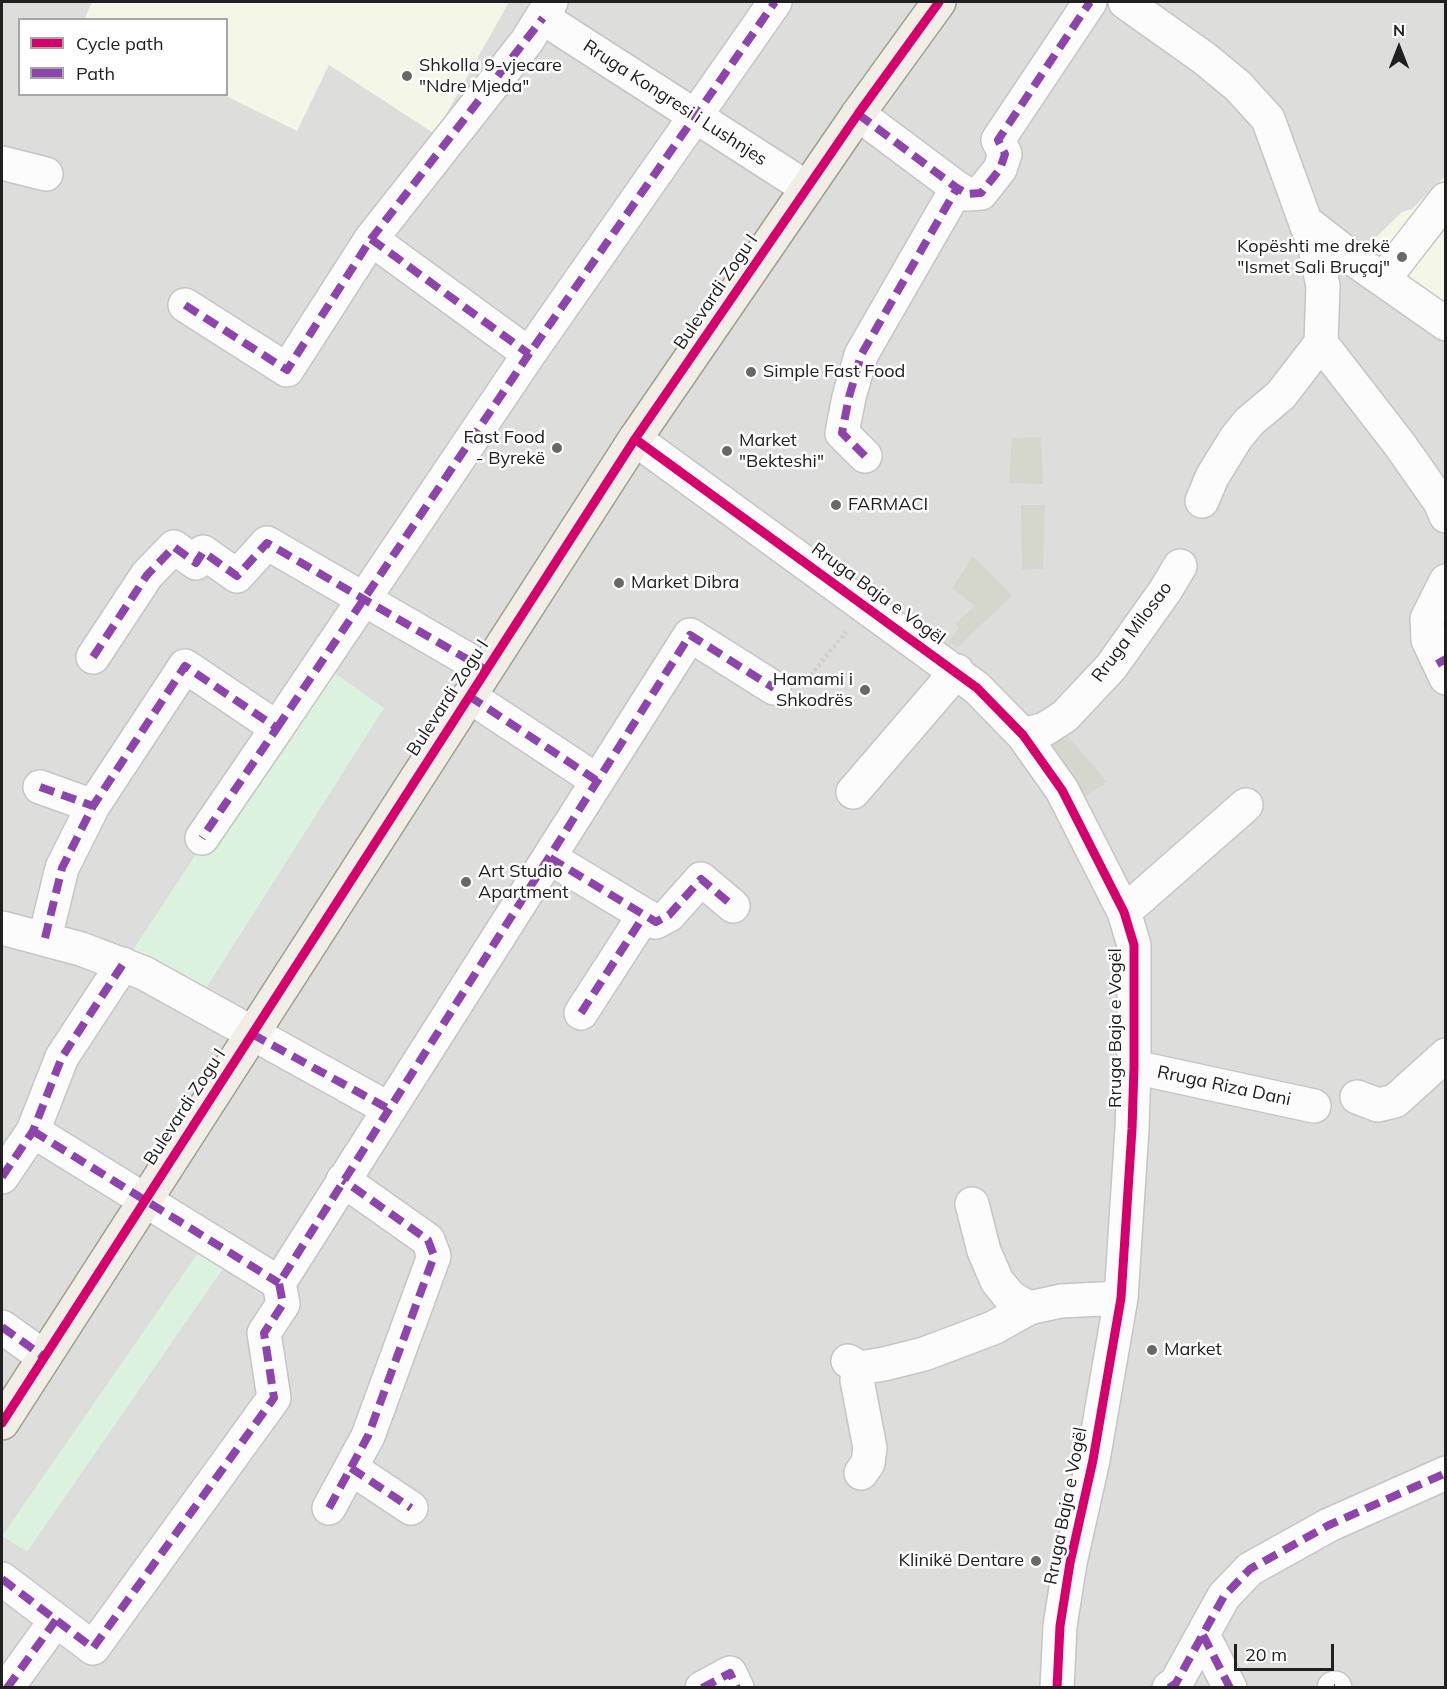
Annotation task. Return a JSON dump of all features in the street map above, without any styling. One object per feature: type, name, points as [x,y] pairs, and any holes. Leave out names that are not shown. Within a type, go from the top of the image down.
[{"type":"main road","name":"Bulevardi Zogu I","points":[[2,1423],[635,439],[858,114],[939,2]]},
{"type":"street","points":[[202,838],[529,354],[775,2]]},
{"type":"street","points":[[858,114],[957,188],[967,194],[981,194],[991,184],[1000,169],[1005,154],[998,140],[1090,2]]},
{"type":"street","points":[[1125,2],[1204,58],[1238,86],[1269,119],[1306,222],[1323,286],[1321,343],[1281,395],[1249,422],[1236,438],[1212,477],[1202,501]]},
{"type":"street","name":"Rruga Kongresi i Lushnjes","points":[[185,305],[287,370],[371,239],[547,10],[696,117],[807,188]]},
{"type":"street","points":[[2,163],[46,174]]},
{"type":"street","points":[[865,456],[842,433],[861,355],[957,188]]},
{"type":"street","points":[[1383,280],[1446,199]]},
{"type":"street","points":[[1306,222],[1446,324]]},
{"type":"street","points":[[371,239],[529,354]]},
{"type":"street","points":[[1321,343],[1400,445],[1440,502],[1446,516]]},
{"type":"street","name":"Rruga Baja e Vogël","points":[[635,439],[957,671],[1023,735],[1062,790],[1125,912],[1134,945],[1134,1067],[1121,1298],[1094,1460],[1070,1563],[1060,1626],[1057,1688]]},
{"type":"street","name":"Bulevardi Zogu I","points":[[93,657],[147,576],[174,547],[196,563],[203,552],[237,576],[267,543],[363,598],[478,683],[596,780]]},
{"type":"street","name":"Rruga Milosao","points":[[1023,735],[1044,729],[1065,716],[1111,666],[1165,591],[1180,566]]},
{"type":"street","points":[[1443,667],[1428,640],[1427,619],[1446,581]]},
{"type":"street","points":[[2,1580],[93,1648],[274,1398],[264,1333],[283,1304],[279,1283],[690,635],[774,688]]},
{"type":"street","points":[[45,938],[62,868],[93,806],[185,666],[277,728]]},
{"type":"street","points":[[853,792],[957,671]]},
{"type":"street","points":[[40,787],[93,806]]},
{"type":"street","points":[[1125,912],[1246,805]]},
{"type":"street","points":[[550,858],[656,922],[669,915],[701,879],[733,906]]},
{"type":"street","points":[[581,1013],[643,916]]},
{"type":"street","points":[[2,928],[45,938],[123,964],[190,996],[252,1035],[389,1109]]},
{"type":"street","points":[[2,1177],[33,1131],[62,1057],[123,964]]},
{"type":"street","points":[[1357,1097],[1378,1105],[1395,1101],[1446,1055]]},
{"type":"street","name":"Rruga Riza Dani","points":[[1134,1067],[1314,1106]]},
{"type":"street","points":[[33,1131],[279,1283]]},
{"type":"street","points":[[329,1508],[381,1405],[390,1374],[434,1256],[428,1240],[343,1180]]},
{"type":"street","points":[[972,1204],[984,1251],[997,1281],[1010,1297],[1029,1308]]},
{"type":"street","points":[[861,1473],[868,1463],[870,1448],[854,1365],[924,1354],[993,1328],[1029,1308],[1061,1301],[1121,1298]]},
{"type":"street","points":[[2,1327],[44,1357]]},
{"type":"street","points":[[351,1468],[411,1508]]},
{"type":"street","points":[[1169,1688],[1176,1683],[1224,1596],[1251,1569],[1329,1525],[1446,1473]]},
{"type":"street","points":[[7,1688],[57,1620]]},
{"type":"street","points":[[1203,1635],[1230,1688]]},
{"type":"street","points":[[702,1688],[730,1673],[737,1688]]},
{"type":"path","points":[[774,688],[807,680],[867,606]]},
{"type":"shaded area","points":[[2,2],[1445,2],[1445,1687],[2,1687]]},
{"type":"shaded area","name":"Shkolla 9-vjecare \"Ndre Mjeda\"","points":[[92,2],[509,2],[435,134],[329,65],[297,131],[226,96],[228,96],[228,18],[85,18]]},
{"type":"shaded area","name":"Kopështi me drekë \"Ismet Sali Bruçaj\"","points":[[1445,176],[1445,338],[1361,252],[1402,212],[1412,209]]},
{"type":"shaded area","points":[[1041,437],[1043,484],[1009,483],[1012,438]]},
{"type":"shaded area","points":[[1021,505],[1045,505],[1043,569],[1022,570]]},
{"type":"shaded area","points":[[973,556],[1012,595],[957,648],[949,641],[959,628],[955,624],[975,606],[952,588]]},
{"type":"shaded area","points":[[1065,733],[1107,782],[1079,800],[1048,751]]},
{"type":"green space","points":[[322,664],[384,708],[203,993],[132,951]]},
{"type":"green space","points":[[200,1250],[224,1267],[27,1552],[2,1536]]},
{"type":"marked path","points":[[277,728],[529,354],[775,2]]},
{"type":"marked path","points":[[858,114],[957,188],[967,194],[981,193],[1000,169],[1005,154],[998,140],[1090,2]]},
{"type":"marked path","points":[[185,305],[287,370],[371,239],[543,18]]},
{"type":"marked path","points":[[865,456],[842,433],[861,355],[957,188]]},
{"type":"marked path","points":[[371,239],[529,354]]},
{"type":"marked path","points":[[93,657],[147,575],[174,547],[196,563],[203,552],[237,576],[267,543],[486,670]]},
{"type":"marked path","points":[[2,1579],[93,1648],[274,1398],[264,1333],[283,1304],[279,1283],[690,635],[774,688]]},
{"type":"marked path","points":[[1437,664],[1446,659]]},
{"type":"marked path","points":[[45,938],[62,868],[93,806],[185,666],[277,728],[202,838]]},
{"type":"marked path","points":[[469,696],[596,780]]},
{"type":"marked path","points":[[40,787],[93,806]]},
{"type":"marked path","points":[[550,858],[656,922],[669,915],[701,879],[733,906]]},
{"type":"marked path","points":[[581,1013],[643,917]]},
{"type":"marked path","points":[[2,1177],[33,1131],[62,1057],[123,964]]},
{"type":"marked path","points":[[252,1034],[389,1109]]},
{"type":"marked path","points":[[33,1131],[279,1283]]},
{"type":"marked path","points":[[329,1508],[368,1436],[434,1256],[428,1240],[343,1180]]},
{"type":"marked path","points":[[2,1327],[44,1357]]},
{"type":"marked path","points":[[351,1468],[411,1508]]},
{"type":"marked path","points":[[1169,1688],[1176,1683],[1224,1596],[1250,1569],[1329,1525],[1446,1473]]},
{"type":"marked path","points":[[7,1688],[56,1620]]},
{"type":"marked path","points":[[1203,1635],[1230,1688]]},
{"type":"marked path","points":[[702,1688],[730,1673],[737,1688]]},
{"type":"cycle path","points":[[2,1423],[635,439],[858,114],[939,2]]},
{"type":"cycle path","points":[[635,439],[977,688],[1023,735],[1062,790],[1124,912],[1134,945],[1134,1067],[1121,1298],[1093,1460],[1070,1563],[1060,1626],[1057,1688]]},
{"type":"place","name":"Shkolla 9-vjecare \"Ndre Mjeda\"","points":[[407,76]]},
{"type":"place","name":"Kopështi me drekë \"Ismet Sali Bruçaj\"","points":[[1402,257]]},
{"type":"place","name":"Simple Fast Food","points":[[751,372]]},
{"type":"place","name":"Fast Food - Byrekë","points":[[557,448]]},
{"type":"place","name":"Market \"Bekteshi\"","points":[[727,451]]},
{"type":"place","name":"FARMACI","points":[[836,505]]},
{"type":"place","name":"Market Dibra","points":[[619,583]]},
{"type":"place","name":"Hamami i Shkodrës","points":[[865,690]]},
{"type":"place","name":"Art Studio Apartment","points":[[466,882]]},
{"type":"place","name":"Market","points":[[1152,1350]]},
{"type":"place","name":"Klinikë Dentare","points":[[1036,1561]]}]
